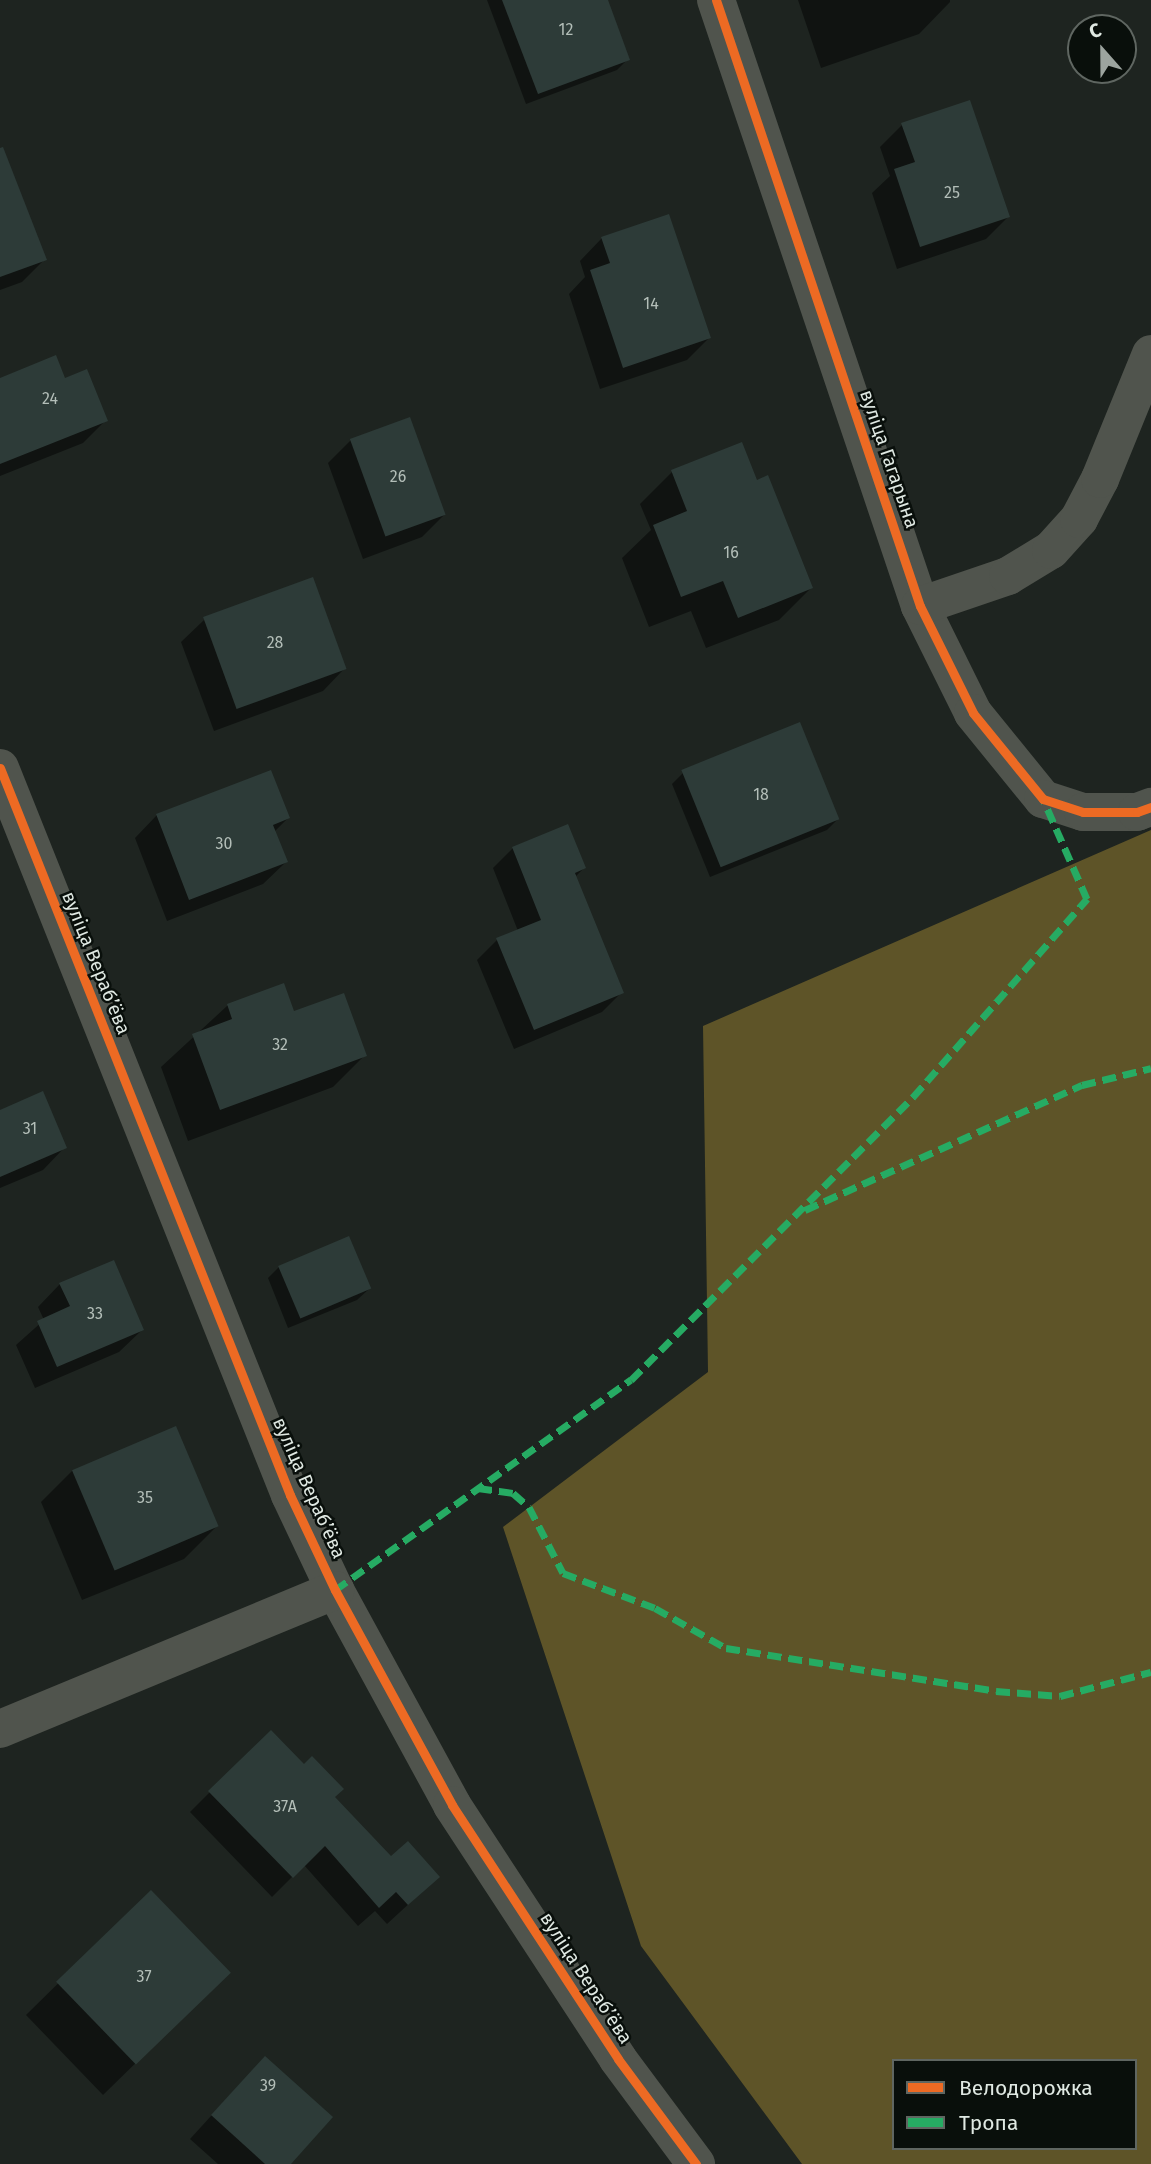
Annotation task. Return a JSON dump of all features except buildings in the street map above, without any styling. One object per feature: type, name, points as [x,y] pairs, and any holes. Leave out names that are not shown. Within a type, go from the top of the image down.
[{"type":"street","name":"вуліца Гагарына","points":[[716,0],[920,606],[973,713],[1043,799],[1083,812],[1137,813],[1151,807]]},
{"type":"street","points":[[920,606],[1008,576],[1051,550],[1079,519],[1100,479],[1151,354]]},
{"type":"street","name":"вуліца Верабʼёва","points":[[0,768],[290,1495],[335,1590],[452,1804],[618,2059],[696,2164]]},
{"type":"street","points":[[0,1729],[335,1590]]},
{"type":"shaded area","points":[[1151,830],[1151,2164],[802,2164],[641,1946],[503,1527],[708,1372],[703,1026]]},
{"type":"marked path","points":[[335,1590],[631,1380],[913,1097],[1087,899],[1043,799]]},
{"type":"marked path","points":[[805,1210],[1082,1085],[1151,1068]]},
{"type":"marked path","points":[[478,1488],[513,1493],[529,1507],[563,1573],[655,1608],[726,1648],[996,1691],[1060,1696],[1151,1672]]},
{"type":"cycle path","points":[[716,0],[920,606],[973,713],[1043,799],[1083,812],[1137,812],[1151,807]]},
{"type":"cycle path","points":[[0,768],[290,1495],[335,1590],[452,1805],[618,2059],[696,2164]]}]
